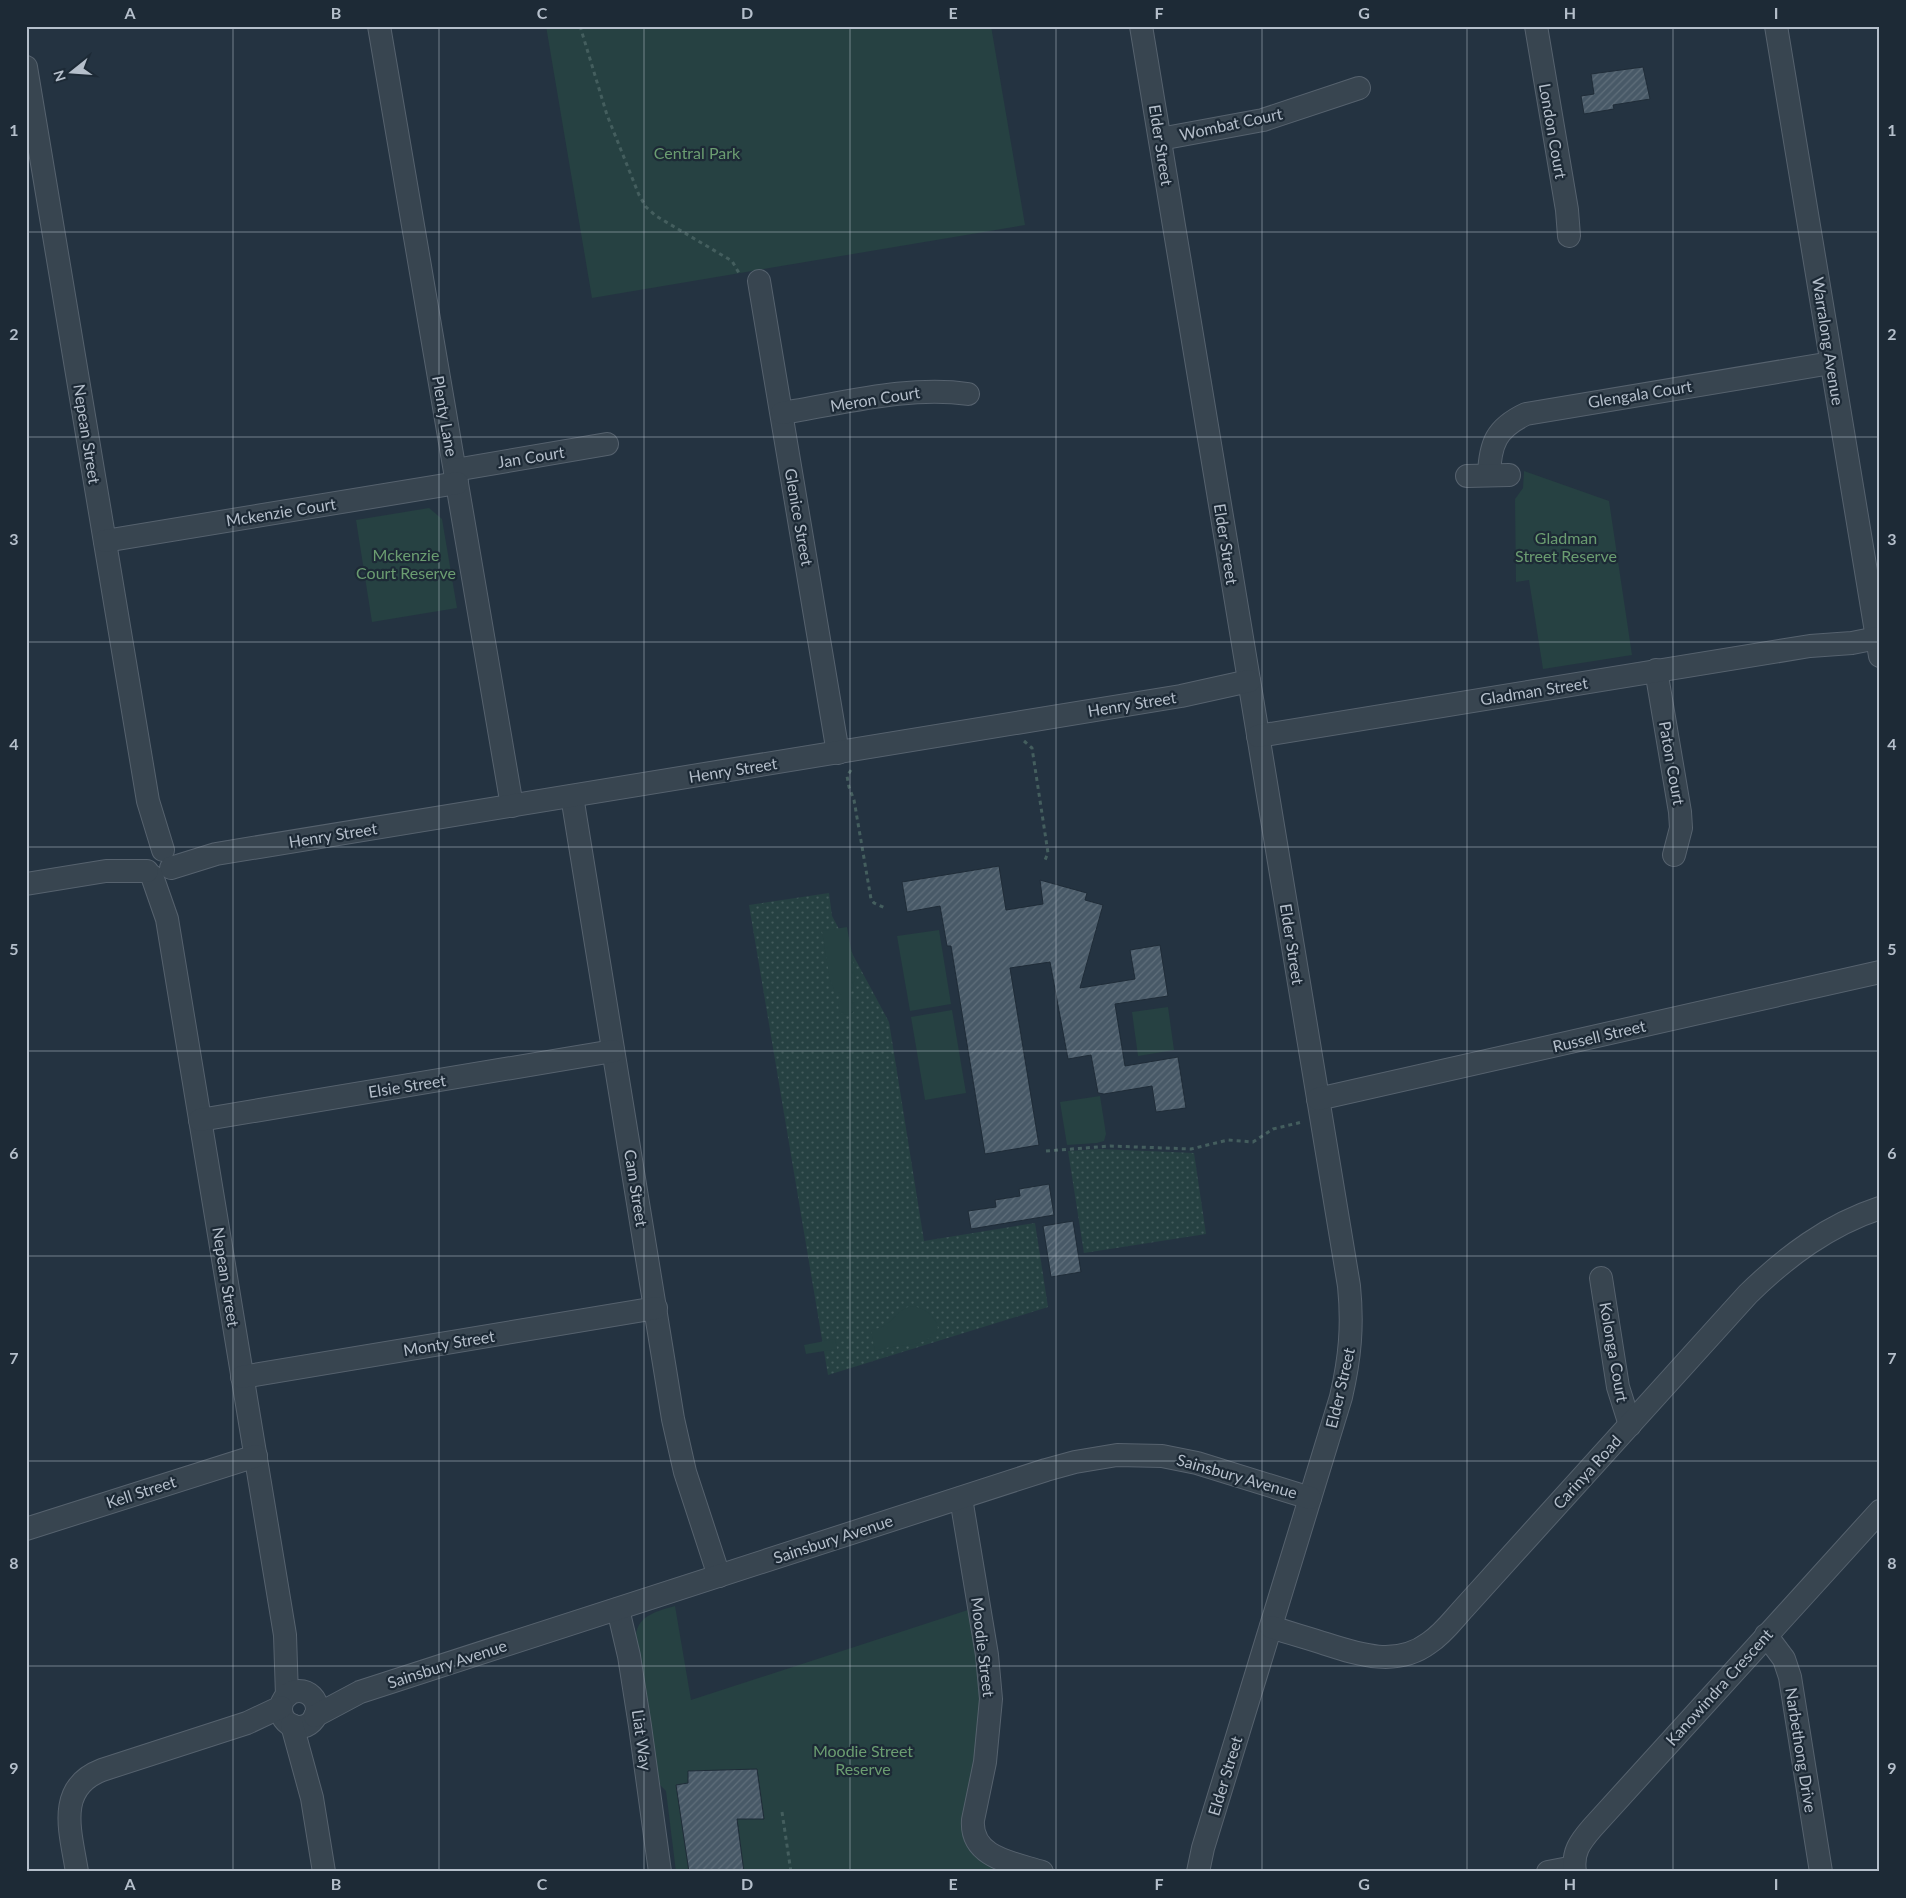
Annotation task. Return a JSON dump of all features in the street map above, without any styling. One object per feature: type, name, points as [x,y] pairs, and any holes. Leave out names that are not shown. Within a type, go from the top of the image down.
[{"type":"street","name":"Plenty Lane","points":[[379,26],[512,806]]},
{"type":"street","name":"Elder Street","points":[[1141,26],[1349,1286],[1352,1337],[1341,1397],[1203,1848],[1198,1872]]},
{"type":"street","name":"London Court","points":[[1536,26],[1567,210],[1569,236]]},
{"type":"street","name":"Warralong Avenue","points":[[1776,26],[1877,641]]},
{"type":"street","name":"Nepean Street","points":[[26,67],[324,1872]]},
{"type":"street","name":"Wombat Court","points":[[1160,139],[1264,120],[1359,88]]},
{"type":"street","name":"Glenice Street","points":[[749,277],[782,413],[847,758]]},
{"type":"street","name":"Glengala Court","points":[[1489,476],[1490,454],[1494,442],[1510,423],[1526,414],[1831,363]]},
{"type":"street","name":"Meron Court","points":[[782,413],[912,392],[949,391],[968,394]]},
{"type":"street","name":"Jan Court","points":[[456,476],[607,444]]},
{"type":"street","name":"Mckenzie Court","points":[[105,541],[456,476]]},
{"type":"street","name":"Gladman Street","points":[[1258,736],[1810,646],[1877,641]]},
{"type":"street","name":"Paton Court","points":[[1656,670],[1680,812],[1681,828],[1674,855]]},
{"type":"street","name":"Henry Street","points":[[26,884],[572,796],[847,758],[1181,696],[1249,681]]},
{"type":"street","name":"Cam Street","points":[[572,796],[678,1444],[685,1472],[719,1576]]},
{"type":"street","name":"Russell Street","points":[[1318,1098],[1880,972]]},
{"type":"street","name":"Elsie Street","points":[[200,1120],[613,1051]]},
{"type":"street","name":"Carinya Road","points":[[1271,1627],[1357,1654],[1375,1657],[1390,1658],[1417,1650],[1429,1644],[1748,1294],[1768,1275],[1808,1243],[1833,1228],[1880,1208]]},
{"type":"street","name":"Kolonga Court","points":[[1601,1278],[1618,1387],[1630,1425]]},
{"type":"street","name":"Monty Street","points":[[242,1377],[656,1308]]},
{"type":"street","name":"Sainsbury Avenue","points":[[77,1872],[69,1812],[73,1794],[83,1781],[102,1770],[248,1723],[360,1692],[1076,1462],[1117,1455],[1143,1454],[1178,1458],[1310,1498]]},
{"type":"street","name":"Kell Street","points":[[26,1529],[256,1456]]},
{"type":"street","name":"Moodie Street","points":[[961,1498],[987,1655],[991,1699],[988,1742],[973,1820],[974,1832],[979,1845],[988,1853],[1042,1872]]},
{"type":"street","name":"Kanowindra Crescent","points":[[1575,1869],[1574,1856],[1577,1848],[1592,1828],[1880,1510]]},
{"type":"street","name":"Liat Way","points":[[618,1609],[629,1656],[639,1717],[660,1872]]},
{"type":"street","name":"Narbethong Drive","points":[[1766,1635],[1784,1659],[1790,1677],[1821,1872]]},
{"type":"street","name":"Elder Street","points":[[1192,1872],[1203,1848]]},
{"type":"street","points":[[1548,1872],[1575,1869]]},
{"type":"path","points":[[580,26],[607,115],[642,201],[656,216],[732,261],[749,277]]},
{"type":"path","points":[[1019,738],[1032,748],[1048,853],[1045,860]]},
{"type":"path","points":[[847,758],[847,776],[854,800],[871,899],[874,903],[885,908]]},
{"type":"path","points":[[1046,1151],[1110,1146],[1191,1149],[1228,1140],[1249,1143],[1273,1129],[1302,1122]]},
{"type":"path","points":[[782,1812],[791,1872]]},
{"type":"green space","name":"Central Park","points":[[546,26],[991,26],[1025,225],[592,298]]},
{"type":"green space","name":"Gladman Street Reserve","points":[[1524,471],[1609,501],[1632,655],[1543,669],[1529,580],[1516,582],[1515,499],[1523,488]]},
{"type":"green space","name":"Mckenzie Court Reserve","points":[[429,508],[442,519],[457,608],[372,622],[356,520]]},
{"type":"green space","points":[[829,893],[832,916],[889,1022],[924,1241],[1035,1223],[1048,1307],[828,1375],[749,905]]},
{"type":"green space","points":[[847,927],[854,976],[854,985],[849,998],[854,1002],[855,1009],[852,1014],[844,1015],[840,1012],[838,1005],[842,995],[834,989],[830,980],[822,931]]},
{"type":"green space","points":[[939,930],[951,1004],[910,1011],[897,936]]},
{"type":"green space","points":[[1168,1007],[1174,1050],[1138,1056],[1132,1012]]},
{"type":"green space","points":[[952,1010],[966,1093],[925,1100],[911,1017]]},
{"type":"green space","points":[[1100,1096],[1106,1134],[1104,1141],[1067,1145],[1060,1102]]},
{"type":"green space","points":[[1100,1149],[1194,1153],[1206,1234],[1084,1253],[1068,1151]]},
{"type":"green space","points":[[911,1306],[924,1310],[932,1316],[938,1328],[933,1335],[919,1343],[875,1351],[871,1330],[884,1326],[905,1308]]},
{"type":"green space","points":[[835,1339],[837,1349],[806,1354],[804,1345]]},
{"type":"green space","name":"Moodie Street Reserve","points":[[675,1606],[691,1700],[971,1609],[979,1672],[981,1710],[977,1749],[964,1814],[1011,1872],[676,1872],[666,1791],[658,1783],[636,1635],[638,1628],[645,1618]]},
{"type":"building","points":[[1643,67],[1650,99],[1613,105],[1614,109],[1584,114],[1581,96],[1594,94],[1591,74]]},
{"type":"building","points":[[999,866],[1006,910],[1043,904],[1040,880],[1087,893],[1085,900],[1103,905],[1080,988],[1135,979],[1130,950],[1160,945],[1168,996],[1115,1004],[1125,1066],[1178,1057],[1186,1108],[1156,1112],[1152,1086],[1104,1094],[1098,1093],[1091,1055],[1068,1059],[1050,962],[1010,968],[1039,1145],[985,1154],[951,946],[947,946],[940,906],[907,912],[902,882]]},
{"type":"building","points":[[1049,1184],[1054,1215],[971,1229],[968,1211],[996,1207],[995,1200],[1020,1196],[1019,1189]]},
{"type":"building","points":[[1073,1221],[1081,1272],[1051,1277],[1043,1226]]},
{"type":"building","points":[[757,1769],[764,1819],[737,1819],[744,1872],[689,1872],[676,1785],[688,1783],[688,1771]]}]
